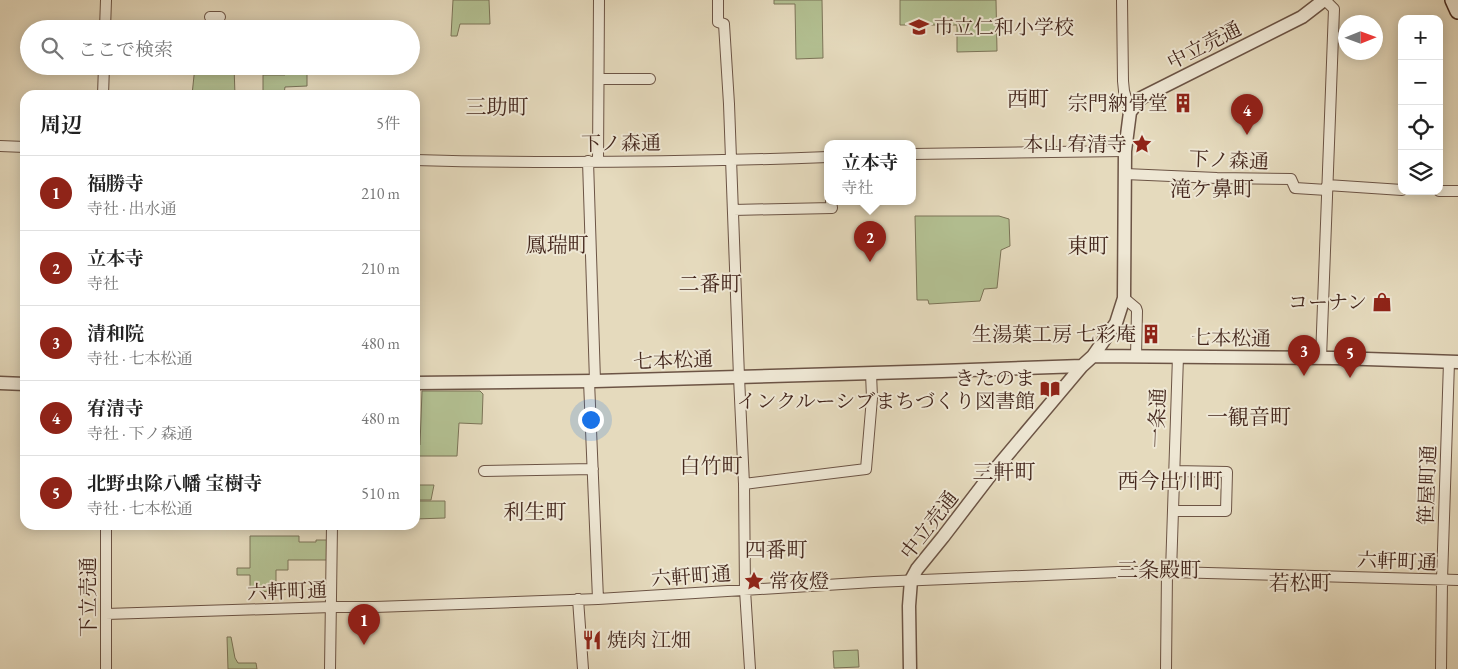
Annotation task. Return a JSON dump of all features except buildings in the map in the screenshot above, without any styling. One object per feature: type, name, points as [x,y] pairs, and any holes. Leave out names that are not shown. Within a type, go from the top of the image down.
[{"type":"main road","points":[[1453,0],[1458,11]]},
{"type":"street","points":[[105,20],[106,0]]},
{"type":"street","points":[[598,599],[592,381],[593,161],[599,79],[599,0]]},
{"type":"street","points":[[718,0],[718,22],[724,24],[731,160],[744,484],[745,590],[750,669]]},
{"type":"street","points":[[1093,356],[1116,323],[1124,298],[1124,174],[1130,112],[1123,81],[1122,0]]},
{"type":"street","points":[[1321,358],[1334,9],[1324,0]]},
{"type":"street","name":"中立売通","points":[[1130,112],[1141,98],[1302,17],[1324,0]]},
{"type":"street","points":[[103,90],[104,75]]},
{"type":"street","points":[[599,79],[650,79]]},
{"type":"street","points":[[0,146],[20,147]]},
{"type":"street","points":[[916,154],[1126,151]]},
{"type":"street","name":"下ノ森通","points":[[420,160],[496,162],[824,157]]},
{"type":"street","name":"下ノ森通","points":[[1124,174],[1291,180],[1295,188],[1398,190]]},
{"type":"street","points":[[1443,191],[1458,191]]},
{"type":"street","points":[[733,210],[832,208],[832,205]]},
{"type":"street","points":[[1124,298],[1137,311],[1136,356]]},
{"type":"street","name":"中立売通","points":[[910,669],[910,580],[992,473],[1082,366],[1093,356]]},
{"type":"street","name":"七本松通","points":[[1093,356],[1321,358],[1453,362]]},
{"type":"street","name":"一条通","points":[[1166,669],[1178,356]]},
{"type":"street","name":"笹屋町通","points":[[1441,669],[1442,580],[1453,362]]},
{"type":"street","name":"七本松通","points":[[420,383],[592,381],[1082,366]]},
{"type":"street","points":[[744,484],[866,469],[872,398],[871,373]]},
{"type":"street","points":[[0,384],[20,384]]},
{"type":"street","points":[[484,471],[593,469]]},
{"type":"street","points":[[1173,511],[1226,512],[1227,472],[1174,471]]},
{"type":"street","name":"下立売通","points":[[106,530],[106,669]]},
{"type":"street","points":[[330,669],[332,530]]},
{"type":"street","name":"六軒町通","points":[[106,614],[598,599],[910,580],[1169,572],[1458,580]]},
{"type":"street","points":[[578,599],[583,669]]},
{"type":"green space","points":[[453,0],[489,0],[490,24],[460,24],[457,36],[451,36]]},
{"type":"green space","points":[[774,0],[822,0],[823,58],[796,59],[795,4],[774,4]]},
{"type":"green space","points":[[900,0],[996,0],[997,51],[957,52],[957,25],[900,25]]},
{"type":"green space","points":[[194,75],[234,75],[235,90],[193,90]]},
{"type":"green space","points":[[263,75],[307,75],[307,86],[285,87],[285,90],[263,90]]},
{"type":"green space","points":[[915,216],[999,216],[1009,219],[1010,246],[1001,250],[997,288],[984,289],[980,301],[929,304],[928,300],[917,300]]},
{"type":"green space","points":[[422,391],[480,391],[483,394],[482,424],[459,423],[457,456],[420,456]]},
{"type":"green space","points":[[420,485],[434,485],[431,500],[420,500]]},
{"type":"green space","points":[[420,501],[445,501],[445,518],[420,519]]},
{"type":"green space","points":[[250,536],[299,536],[299,542],[327,540],[327,560],[288,560],[288,570],[276,570],[276,592],[253,591],[253,588],[250,588],[250,575],[237,575],[237,568],[250,568]]},
{"type":"green space","points":[[227,637],[231,637],[235,658],[238,663],[256,663],[257,669],[228,669]]},
{"type":"green space","points":[[858,650],[859,667],[834,668],[833,651]]},
{"type":"place","name":"市立仁和小学校","points":[[919,27]]},
{"type":"place","name":"宗門納骨堂","points":[[1183,103]]},
{"type":"place","name":"宥清寺","points":[[1247,135]]},
{"type":"place","name":"本山 宥清寺","points":[[1142,144]]},
{"type":"place","name":"立本寺","points":[[870,262]]},
{"type":"place","name":"コーナン","points":[[1382,302]]},
{"type":"place","name":"生湯葉工房 七彩庵","points":[[1151,334]]},
{"type":"place","name":"清和院","points":[[1304,376]]},
{"type":"place","name":"北野虫除八幡 宝樹寺","points":[[1350,378]]},
{"type":"place","name":"きたのま インクルーシブまちづくり図書館","points":[[1050,389]]},
{"type":"place","name":"常夜燈","points":[[754,581]]},
{"type":"place","name":"焼肉 江畑","points":[[592,640]]},
{"type":"place","name":"福勝寺","points":[[364,645]]},
{"type":"district","name":"西町","points":[[1028,99]]},
{"type":"district","name":"三助町","points":[[497,107]]},
{"type":"district","name":"滝ケ鼻町","points":[[1212,189]]},
{"type":"district","name":"鳳瑞町","points":[[557,245]]},
{"type":"district","name":"東町","points":[[1088,246]]},
{"type":"district","name":"二番町","points":[[710,284]]},
{"type":"district","name":"一観音町","points":[[1249,417]]},
{"type":"district","name":"白竹町","points":[[711,466]]},
{"type":"district","name":"三軒町","points":[[1004,472]]},
{"type":"district","name":"西今出川町","points":[[1170,481]]},
{"type":"district","name":"利生町","points":[[535,512]]},
{"type":"district","name":"四番町","points":[[776,550]]},
{"type":"district","name":"三条殿町","points":[[1159,570]]},
{"type":"district","name":"若松町","points":[[1300,583]]}]
